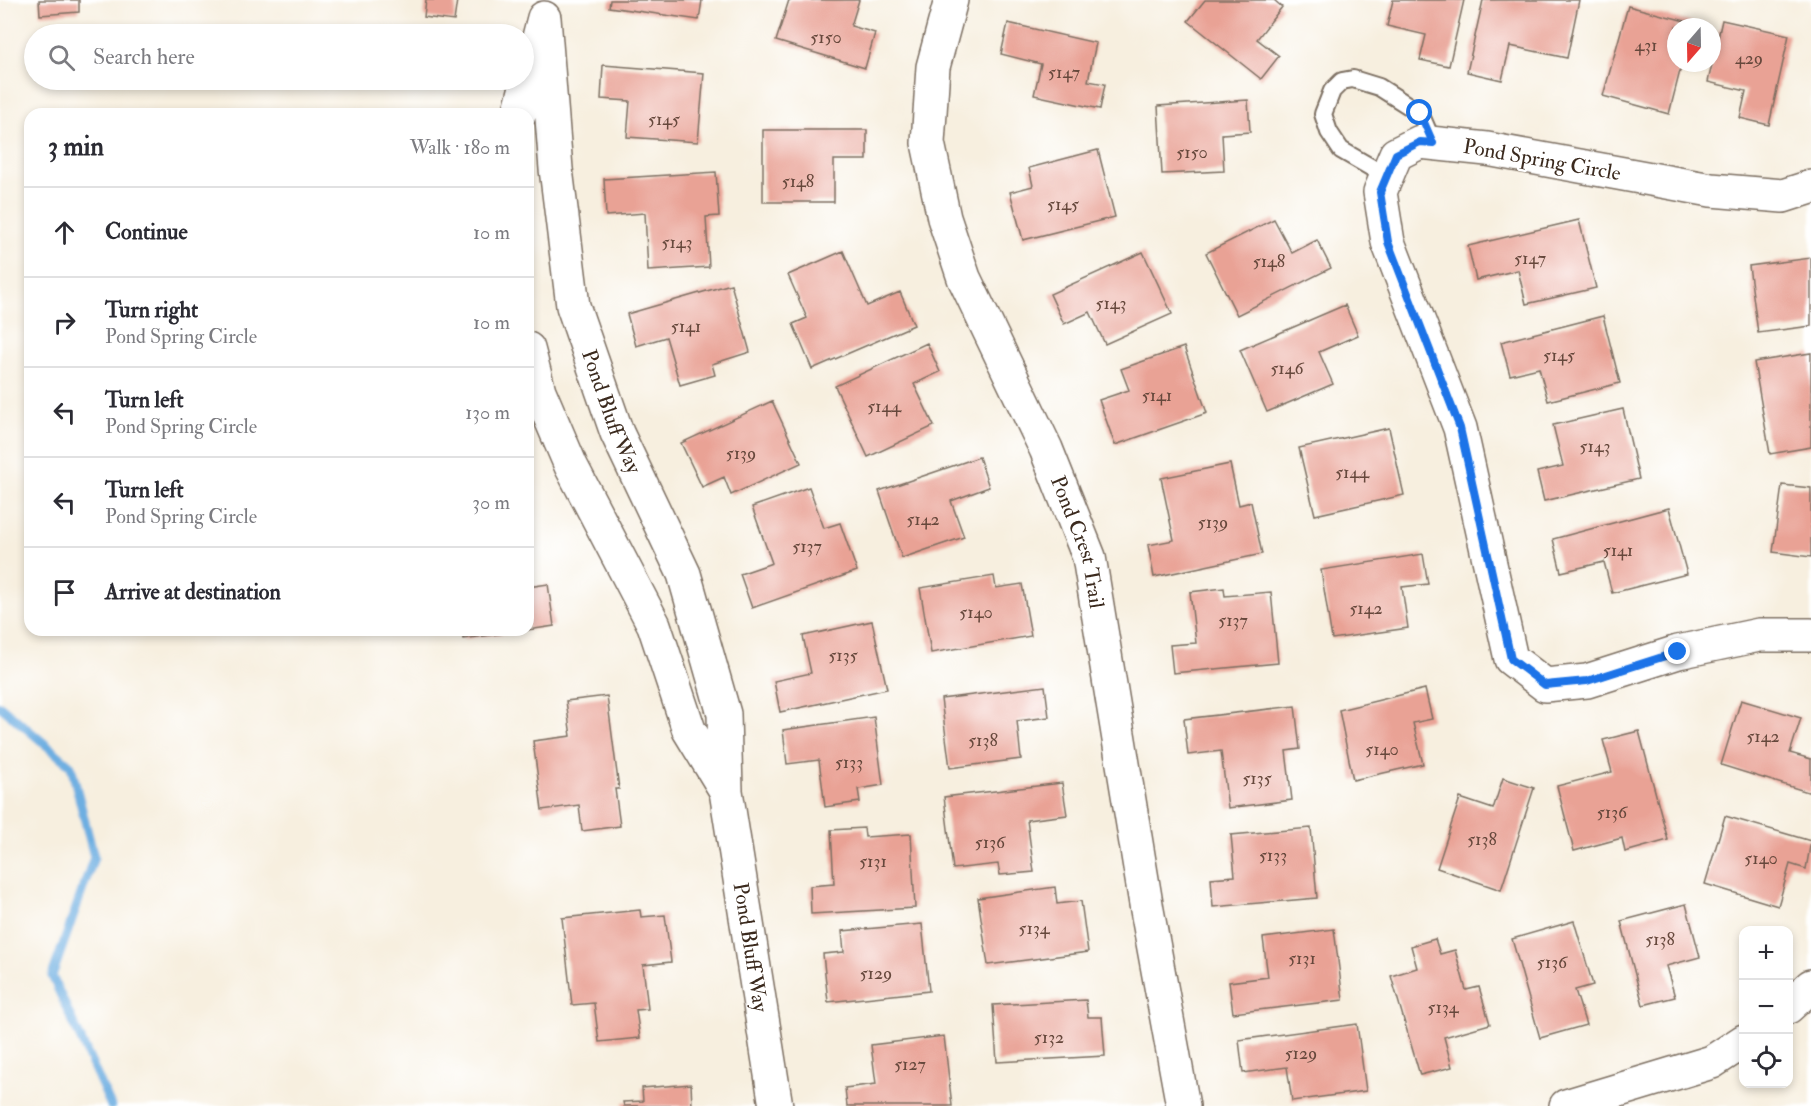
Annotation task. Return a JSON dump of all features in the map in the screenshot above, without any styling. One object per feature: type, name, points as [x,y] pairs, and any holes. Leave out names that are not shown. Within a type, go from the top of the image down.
[{"type":"street","name":"Pond Crest Trail","points":[[951,0],[933,67],[928,143],[930,154],[944,218],[964,278],[1046,449],[1089,557],[1147,910],[1183,1106]]},
{"type":"street","name":"Pond Bluff Way","points":[[534,51],[544,9]]},
{"type":"street","name":"Pond Bluff Way","points":[[544,9],[556,169],[573,306],[617,433],[684,574],[724,714],[726,790],[776,1106]]},
{"type":"street","name":"Pond Bluff Way","points":[[520,108],[525,90]]},
{"type":"street","name":"Pond Spring Circle","points":[[1811,187],[1783,196],[1711,190],[1487,149],[1420,142],[1396,154],[1380,192],[1388,242],[1460,428],[1511,659],[1545,685],[1587,681],[1678,652],[1759,634],[1811,635]]},
{"type":"street","name":"Pond Bluff Way","points":[[534,372],[539,391],[571,466],[654,625],[689,730],[726,790]]},
{"type":"street","points":[[1793,1002],[1811,986]]},
{"type":"street","points":[[1566,1106],[1712,1062],[1739,1044]]},
{"type":"lane","points":[[1386,177],[1341,150],[1329,132],[1323,114],[1332,91],[1342,81],[1353,79],[1379,87],[1420,113],[1433,143]]},
{"type":"building","points":[[39,0],[79,0],[79,12],[40,15]]},
{"type":"building","points":[[426,0],[457,0],[454,21],[424,17]]},
{"type":"building","points":[[610,0],[702,0],[699,20],[609,7]]},
{"type":"building","points":[[789,0],[859,0],[851,26],[875,33],[865,68],[776,41]]},
{"type":"building","points":[[1205,0],[1274,0],[1282,7],[1257,39],[1279,56],[1261,79],[1188,21]]},
{"type":"building","points":[[1393,0],[1464,0],[1449,66],[1420,60],[1426,35],[1387,26]]},
{"type":"building","points":[[1483,0],[1579,0],[1567,58],[1510,46],[1502,80],[1467,72]]},
{"type":"building","points":[[1628,6],[1674,18],[1667,18],[1667,72],[1680,72],[1669,114],[1603,96]]},
{"type":"building","points":[[1722,20],[1789,35],[1769,125],[1740,118],[1746,91],[1708,82],[1710,72],[1721,72]]},
{"type":"building","points":[[1008,23],[1096,43],[1088,81],[1105,84],[1100,109],[1034,95],[1041,64],[1001,54]]},
{"type":"building","points":[[603,65],[704,73],[698,142],[627,137],[630,101],[601,99]]},
{"type":"building","points":[[1248,100],[1250,132],[1222,134],[1224,171],[1162,174],[1158,106]]},
{"type":"building","points":[[763,130],[867,130],[867,160],[834,160],[834,202],[763,202]]},
{"type":"building","points":[[1098,150],[1115,217],[1023,240],[1010,192],[1033,186],[1029,168]]},
{"type":"building","points":[[716,172],[719,216],[706,217],[709,267],[648,271],[645,213],[606,216],[604,179]]},
{"type":"building","points":[[1274,219],[1292,253],[1317,240],[1331,268],[1237,315],[1206,253]]},
{"type":"building","points":[[1579,220],[1596,288],[1526,304],[1518,270],[1476,280],[1468,246]]},
{"type":"building","points":[[843,251],[867,306],[900,292],[914,325],[812,369],[793,324],[807,318],[788,275]]},
{"type":"building","points":[[1143,252],[1172,314],[1105,344],[1090,312],[1064,324],[1050,294]]},
{"type":"building","points":[[1811,258],[1811,326],[1758,333],[1749,266]]},
{"type":"building","points":[[731,284],[750,352],[712,364],[715,375],[680,385],[666,337],[636,346],[627,314]]},
{"type":"building","points":[[1345,305],[1358,335],[1319,352],[1333,384],[1267,412],[1240,350]]},
{"type":"building","points":[[1603,316],[1620,383],[1548,401],[1539,368],[1510,375],[1501,342]]},
{"type":"building","points":[[927,343],[940,372],[914,384],[934,426],[868,457],[835,386]]},
{"type":"building","points":[[1184,347],[1207,413],[1115,445],[1099,400],[1129,390],[1121,369]]},
{"type":"building","points":[[1811,353],[1811,447],[1770,454],[1754,362]]},
{"type":"building","points":[[772,401],[801,463],[731,495],[724,477],[702,487],[681,443]]},
{"type":"building","points":[[1623,409],[1639,479],[1544,501],[1537,472],[1563,466],[1553,425]]},
{"type":"building","points":[[1389,428],[1404,495],[1315,515],[1299,448]]},
{"type":"building","points":[[979,457],[989,487],[951,501],[964,537],[902,558],[879,491]]},
{"type":"building","points":[[1230,464],[1239,505],[1251,502],[1262,554],[1154,577],[1148,545],[1174,540],[1161,478]]},
{"type":"building","points":[[1782,485],[1811,488],[1811,557],[1773,552]]},
{"type":"building","points":[[809,487],[824,528],[840,523],[857,571],[752,608],[740,574],[772,563],[752,507]]},
{"type":"building","points":[[1669,508],[1687,574],[1612,593],[1604,562],[1561,572],[1553,539]]},
{"type":"building","points":[[1423,554],[1428,584],[1402,587],[1408,628],[1332,639],[1321,570]]},
{"type":"building","points":[[994,576],[996,588],[1022,584],[1031,636],[931,653],[920,588]]},
{"type":"building","points":[[548,584],[554,626],[534,629],[534,586]]},
{"type":"building","points":[[1224,588],[1225,596],[1271,592],[1278,663],[1173,673],[1170,645],[1196,643],[1190,592]]},
{"type":"building","points":[[872,621],[887,689],[780,712],[774,681],[811,673],[803,636]]},
{"type":"building","points":[[463,636],[484,636],[463,639]]},
{"type":"building","points":[[1045,686],[1049,717],[1017,721],[1021,759],[950,768],[941,699]]},
{"type":"building","points":[[1425,689],[1432,719],[1413,723],[1423,764],[1353,780],[1339,710]]},
{"type":"building","points":[[607,696],[619,789],[615,789],[620,826],[582,831],[579,805],[542,810],[533,741],[571,736],[566,701]]},
{"type":"building","points":[[1741,700],[1801,718],[1790,753],[1811,759],[1811,793],[1721,765]]},
{"type":"building","points":[[1295,706],[1300,749],[1286,751],[1292,800],[1228,808],[1221,751],[1188,755],[1184,719]]},
{"type":"building","points":[[874,717],[883,785],[858,789],[860,802],[825,807],[819,760],[787,764],[783,730]]},
{"type":"building","points":[[1639,731],[1668,840],[1625,852],[1622,838],[1574,851],[1557,786],[1612,772],[1603,740]]},
{"type":"building","points":[[1503,778],[1534,788],[1501,890],[1437,868],[1460,798],[1493,809]]},
{"type":"building","points":[[1062,783],[1067,815],[1027,820],[1034,872],[1000,875],[998,864],[953,869],[944,797]]},
{"type":"building","points":[[1725,816],[1811,841],[1806,869],[1790,864],[1778,906],[1705,884]]},
{"type":"building","points":[[864,828],[865,837],[911,834],[915,908],[811,914],[810,886],[834,884],[831,830]]},
{"type":"building","points":[[1311,828],[1317,898],[1213,907],[1211,878],[1235,876],[1231,835]]},
{"type":"building","points":[[1055,887],[1057,904],[1081,901],[1088,952],[988,965],[978,898]]},
{"type":"building","points":[[1686,904],[1700,957],[1666,966],[1675,997],[1643,1005],[1621,921]]},
{"type":"building","points":[[640,910],[641,917],[665,915],[671,962],[643,965],[648,1009],[636,1010],[640,1038],[599,1042],[594,1003],[572,1005],[562,918]]},
{"type":"building","points":[[1574,921],[1593,985],[1575,990],[1586,1025],[1540,1038],[1512,939]]},
{"type":"building","points":[[922,924],[929,991],[828,1002],[823,954],[844,952],[842,931]]},
{"type":"building","points":[[1334,929],[1343,1000],[1233,1013],[1229,982],[1268,977],[1263,938]]},
{"type":"building","points":[[1435,939],[1440,954],[1455,950],[1466,990],[1479,987],[1490,1024],[1444,1037],[1452,1067],[1420,1075],[1391,976],[1417,968],[1411,946]]},
{"type":"building","points":[[1086,1000],[1088,1017],[1102,1017],[1105,1056],[997,1062],[993,1005]]},
{"type":"building","points":[[1357,1024],[1366,1091],[1292,1101],[1287,1067],[1243,1073],[1239,1040]]},
{"type":"building","points":[[944,1036],[952,1106],[847,1106],[845,1088],[876,1084],[871,1045]]},
{"type":"building","points":[[691,1084],[692,1106],[624,1106],[623,1102],[643,1101],[642,1088]]},
{"type":"waterway","points":[[0,706],[71,766],[94,857],[52,976],[111,1106]]},
{"type":"route","points":[[1420,113],[1433,143],[1420,142],[1396,154],[1380,192],[1388,242],[1460,428],[1511,659],[1545,685],[1587,681],[1678,652]]}]
